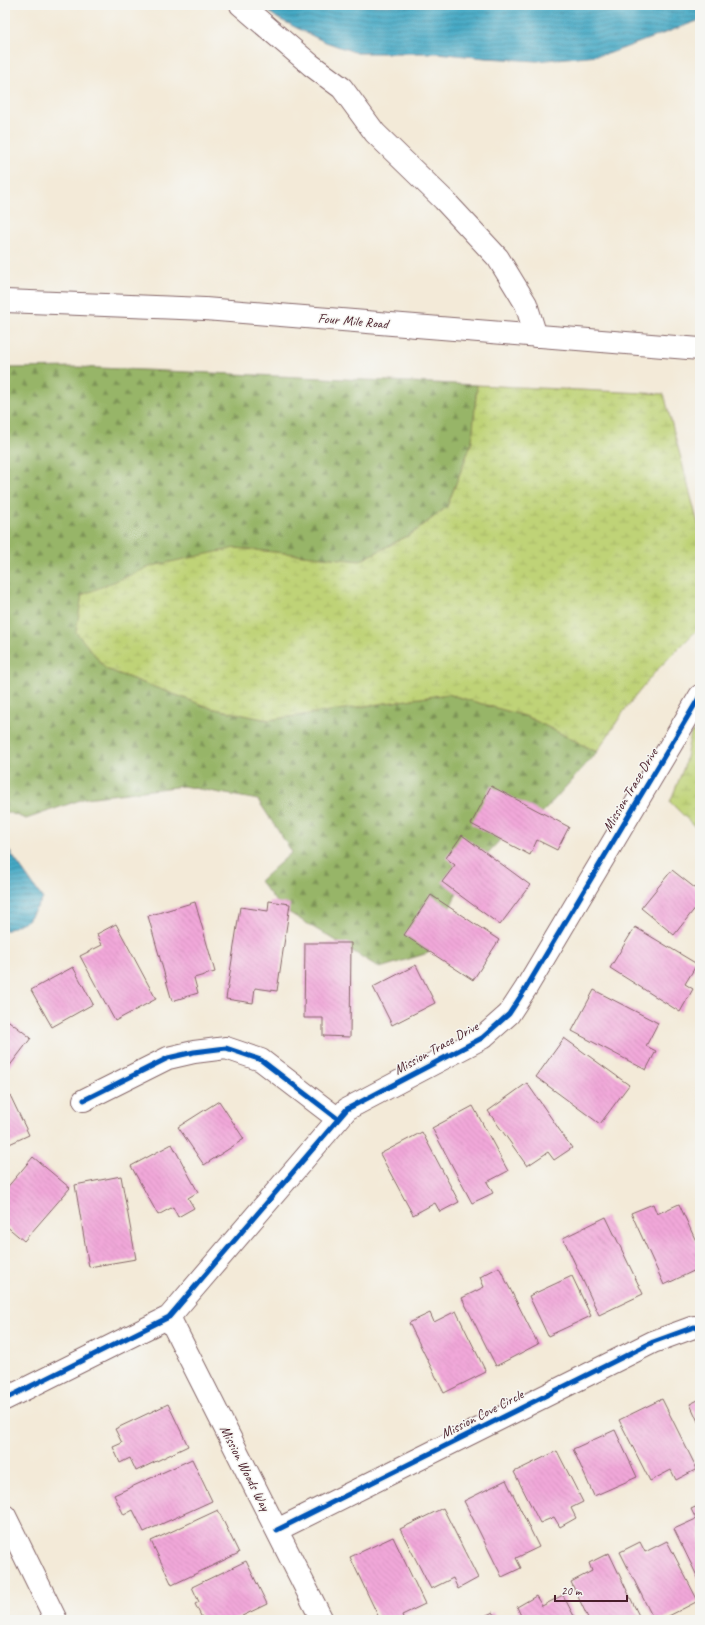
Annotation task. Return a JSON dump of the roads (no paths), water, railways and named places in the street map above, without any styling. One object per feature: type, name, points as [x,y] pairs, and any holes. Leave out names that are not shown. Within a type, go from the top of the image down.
[{"type":"street","points":[[241,5],[311,65],[342,88],[375,132],[444,200],[498,258],[526,304],[536,336]]},
{"type":"street","name":"Four Mile Road","points":[[5,301],[206,309],[700,349]]},
{"type":"street","name":"Mission Trace Drive","points":[[169,1317],[346,1109],[482,1038],[509,1014],[700,696]]},
{"type":"street","points":[[84,1100],[168,1058],[194,1052],[226,1048],[261,1060],[338,1119]]},
{"type":"street","points":[[5,1399],[169,1317]]},
{"type":"street","name":"Mission Woods Way","points":[[169,1317],[322,1620]]},
{"type":"street","name":"Mission Cove Circle","points":[[276,1530],[653,1342],[694,1327],[700,1328]]},
{"type":"street","points":[[5,1516],[56,1620]]},
{"type":"water","points":[[260,5],[700,5],[700,20],[608,54],[537,61],[437,53],[357,53],[323,41],[277,18]]},
{"type":"water","points":[[5,845],[43,899],[28,920],[5,931]]}]
